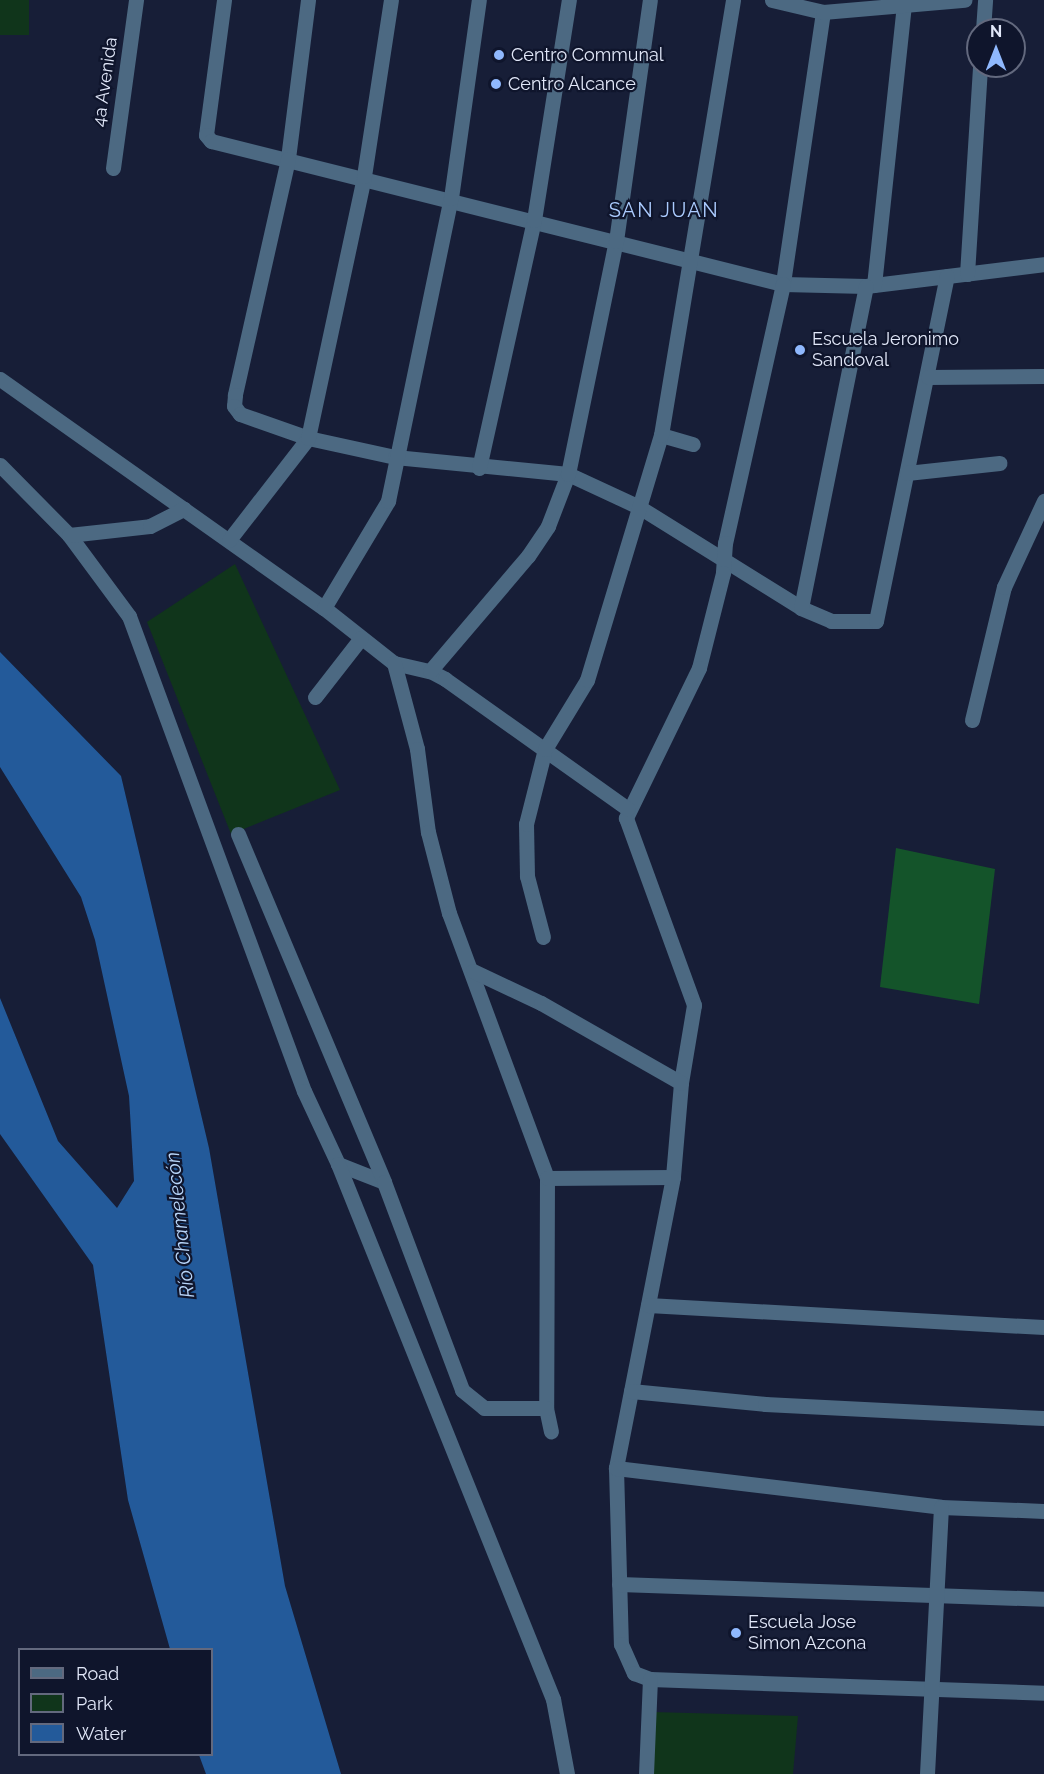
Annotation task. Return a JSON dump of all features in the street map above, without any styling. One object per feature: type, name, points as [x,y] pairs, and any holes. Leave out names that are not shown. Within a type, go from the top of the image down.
[{"type":"street","name":"4a Avenida","points":[[113,168],[135,0]]},
{"type":"street","points":[[224,0],[206,135],[211,141],[364,176],[783,284],[870,285],[1044,264]]},
{"type":"street","points":[[308,0],[288,159],[234,406],[240,414],[308,438],[395,457],[479,468],[568,474],[639,507],[801,608],[831,621],[876,621],[947,276]]},
{"type":"street","points":[[229,540],[308,438],[364,176],[391,0]]},
{"type":"street","points":[[324,608],[388,501],[395,457],[451,198],[479,0]]},
{"type":"street","points":[[479,468],[534,220],[568,0]]},
{"type":"street","points":[[430,671],[528,556],[548,526],[568,474],[616,241],[650,0]]},
{"type":"street","points":[[543,937],[527,876],[526,824],[545,749],[587,680],[661,435],[693,261],[734,0]]},
{"type":"street","points":[[772,0],[823,12],[964,0]]},
{"type":"street","points":[[984,18],[985,0]]},
{"type":"street","points":[[801,608],[870,285],[904,6]]},
{"type":"street","points":[[823,12],[783,284],[722,558],[723,573],[699,668],[628,809],[627,829],[694,1005],[681,1083],[673,1177],[616,1468],[621,1644],[634,1673],[650,1678],[1044,1693]]},
{"type":"street","points":[[967,274],[979,78]]},
{"type":"street","points":[[928,377],[1044,376]]},
{"type":"street","points":[[0,379],[324,608],[394,663],[430,671],[628,809]]},
{"type":"street","points":[[661,435],[693,444]]},
{"type":"street","points":[[907,473],[999,463]]},
{"type":"street","points":[[0,465],[69,535],[105,578],[129,616],[273,1010],[338,1164],[553,1699],[567,1774]]},
{"type":"street","points":[[972,720],[1004,587],[1044,501]]},
{"type":"street","points":[[69,535],[150,526],[184,508]]},
{"type":"street","points":[[315,697],[361,638]]},
{"type":"street","points":[[394,663],[417,749],[423,808],[449,913],[473,971],[547,1178],[546,1408],[551,1431]]},
{"type":"street","points":[[238,834],[384,1182],[462,1390],[484,1408],[546,1408]]},
{"type":"street","points":[[473,971],[541,1003],[681,1083]]},
{"type":"street","points":[[338,1164],[384,1182]]},
{"type":"street","points":[[547,1178],[673,1177]]},
{"type":"street","points":[[648,1305],[1044,1327]]},
{"type":"street","points":[[631,1391],[765,1404],[1044,1418]]},
{"type":"street","points":[[616,1468],[941,1507],[1044,1511]]},
{"type":"street","points":[[927,1774],[941,1507]]},
{"type":"street","points":[[619,1584],[1044,1599]]},
{"type":"street","points":[[646,1774],[650,1678]]},
{"type":"green space","points":[[0,0],[29,0],[29,35],[0,35]]},
{"type":"green space","points":[[235,564],[340,790],[231,834],[147,622]]},
{"type":"green space","points":[[896,848],[995,869],[979,1004],[880,987]]},
{"type":"green space","points":[[652,1712],[798,1716],[793,1774],[653,1774]]},
{"type":"water","name":"Río Chamelecón","points":[[0,652],[121,776],[209,1148],[285,1586],[341,1774],[206,1774],[199,1756],[213,1756],[213,1648],[170,1648],[128,1500],[93,1265],[0,1134],[0,998],[58,1141],[117,1208],[134,1181],[129,1096],[95,940],[81,897],[0,767]]},
{"type":"place","name":"Centro Communal","points":[[499,55]]},
{"type":"place","name":"Centro Alcance","points":[[496,84]]},
{"type":"place","name":"Escuela Jeronimo Sandoval","points":[[800,350]]},
{"type":"place","name":"Escuela Jose Simon Azcona","points":[[736,1633]]},
{"type":"district","name":"SAN JUAN","points":[[664,210]]}]
